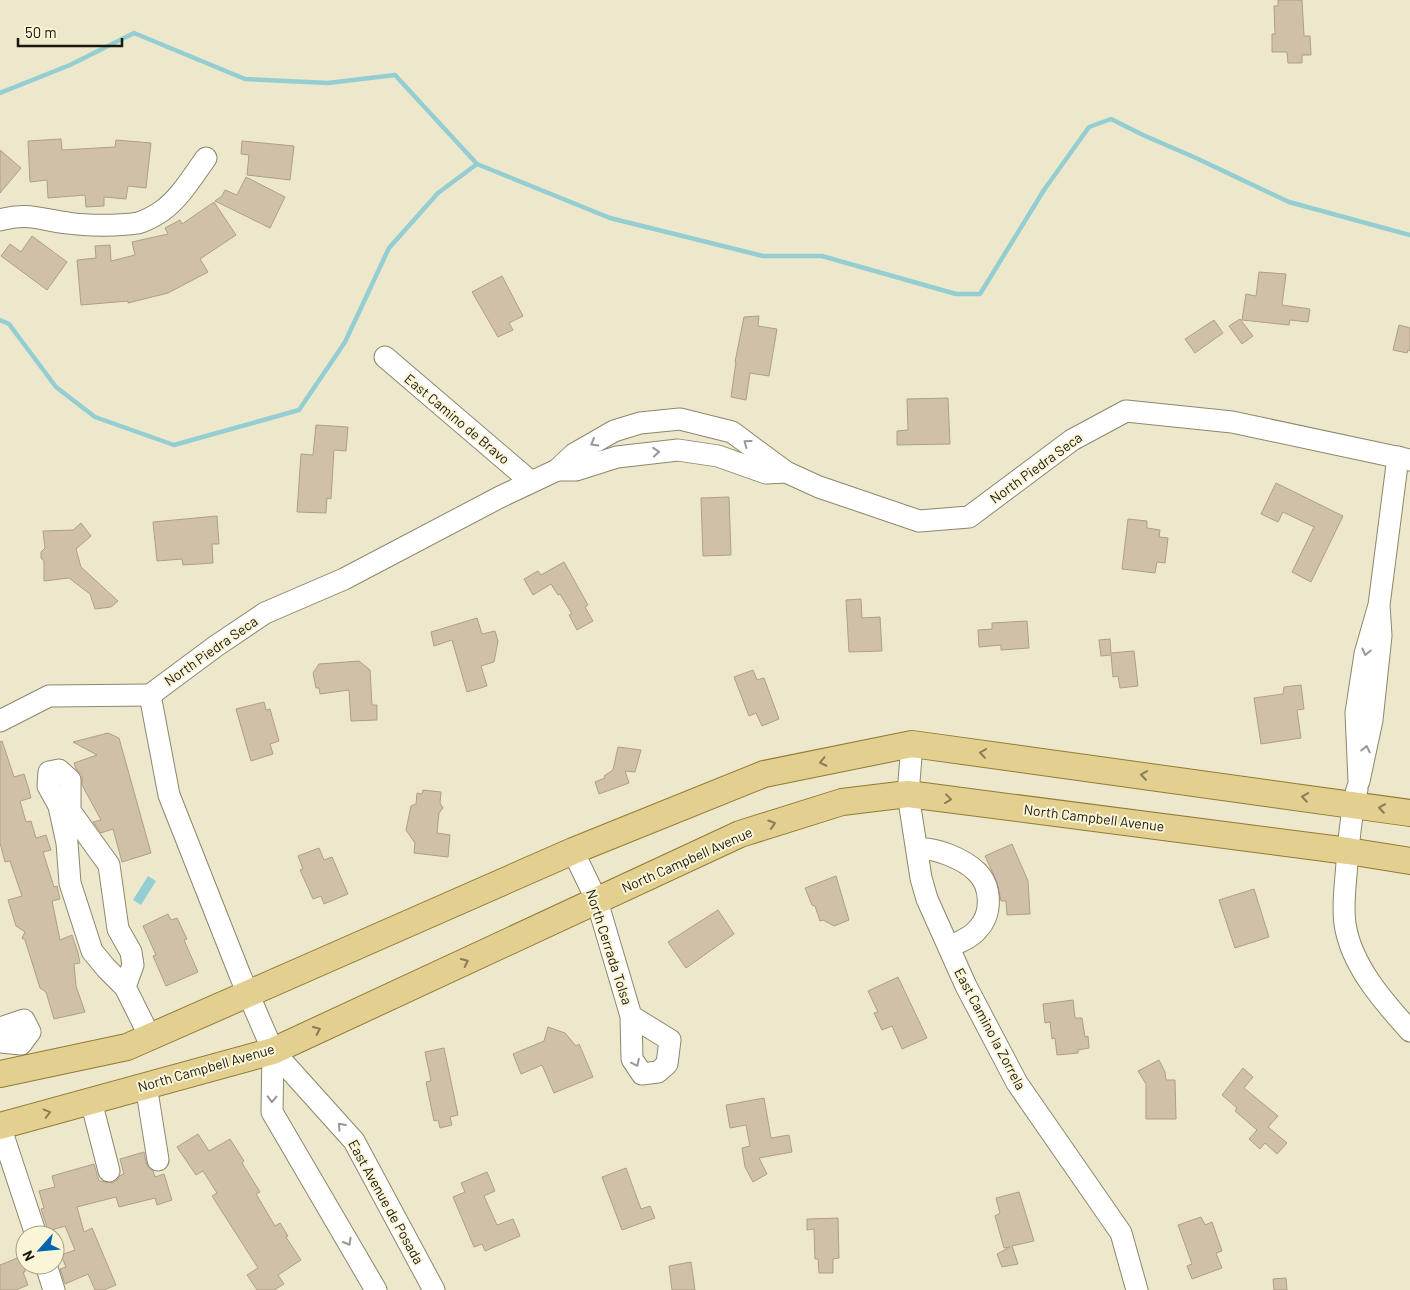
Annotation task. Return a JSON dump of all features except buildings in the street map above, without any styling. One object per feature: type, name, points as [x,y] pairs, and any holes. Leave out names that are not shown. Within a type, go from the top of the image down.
[{"type":"main road","points":[[0,1074],[127,1048],[573,851],[764,774],[912,744],[1356,793],[1410,813]]},
{"type":"main road","name":"North Campbell Avenue","points":[[0,1126],[273,1051],[740,834],[842,802],[908,794],[1348,851],[1410,861]]},
{"type":"street","points":[[0,220],[15,216],[98,225],[139,223],[162,211],[174,200],[206,158]]},
{"type":"street","name":"East Camino de Bravo","points":[[384,357],[530,482]]},
{"type":"street","name":"North Piedra Seca","points":[[248,994],[169,795],[150,695],[216,646],[265,613],[344,579],[530,482],[557,470],[574,454],[614,431],[640,423],[680,420],[732,432],[786,472],[819,487],[918,522],[969,517],[1072,440],[1126,411],[1232,422],[1404,459]]},
{"type":"street","name":"North Piedra Seca","points":[[557,470],[576,470],[617,457],[678,450],[718,456],[766,473],[786,472]]},
{"type":"street","points":[[1404,459],[1379,606],[1365,654],[1356,713],[1356,793],[1348,851],[1344,901],[1345,924],[1349,939],[1364,972],[1380,995],[1410,1031]]},
{"type":"street","points":[[0,721],[49,696],[150,695]]},
{"type":"street","name":"East Camino la Zorrela","points":[[912,744],[908,794],[921,878],[927,900],[966,986],[1017,1083],[1121,1233],[1136,1290]]},
{"type":"street","points":[[125,987],[133,966],[132,958],[131,952],[118,929],[109,865],[70,811],[70,780],[60,770],[49,772],[48,786],[59,806],[67,843],[70,883],[92,951],[125,987],[150,1037]]},
{"type":"street","points":[[917,849],[936,850],[968,865],[978,873],[987,890],[989,903],[986,918],[979,929],[949,947]]},
{"type":"street","name":"North Cerrada Tolsa","points":[[573,851],[597,901],[631,1016]]},
{"type":"street","name":"East Avenue de Posada","points":[[248,994],[273,1051],[354,1141],[434,1290]]},
{"type":"street","points":[[0,1028],[24,1020],[30,1032],[21,1044],[0,1042]]},
{"type":"street","name":"East Avenue de Posada","points":[[273,1051],[272,1112],[376,1290]]},
{"type":"street","points":[[146,1086],[158,1160]]},
{"type":"street","points":[[91,1101],[110,1171]]},
{"type":"street","points":[[0,1126],[33,1225]]},
{"type":"street","points":[[50,1275],[56,1290]]},
{"type":"water","points":[[148,876],[156,881],[141,905],[133,900]]},
{"type":"waterway","points":[[0,93],[70,65],[134,33],[245,79],[328,83],[395,75],[477,164]]},
{"type":"waterway","points":[[0,320],[9,324],[56,387],[95,417],[174,445],[299,410],[345,342],[389,248],[438,193],[477,164],[610,218],[763,256],[822,256],[956,294],[980,294],[1044,190],[1089,127],[1111,119],[1289,202],[1410,235]]}]
